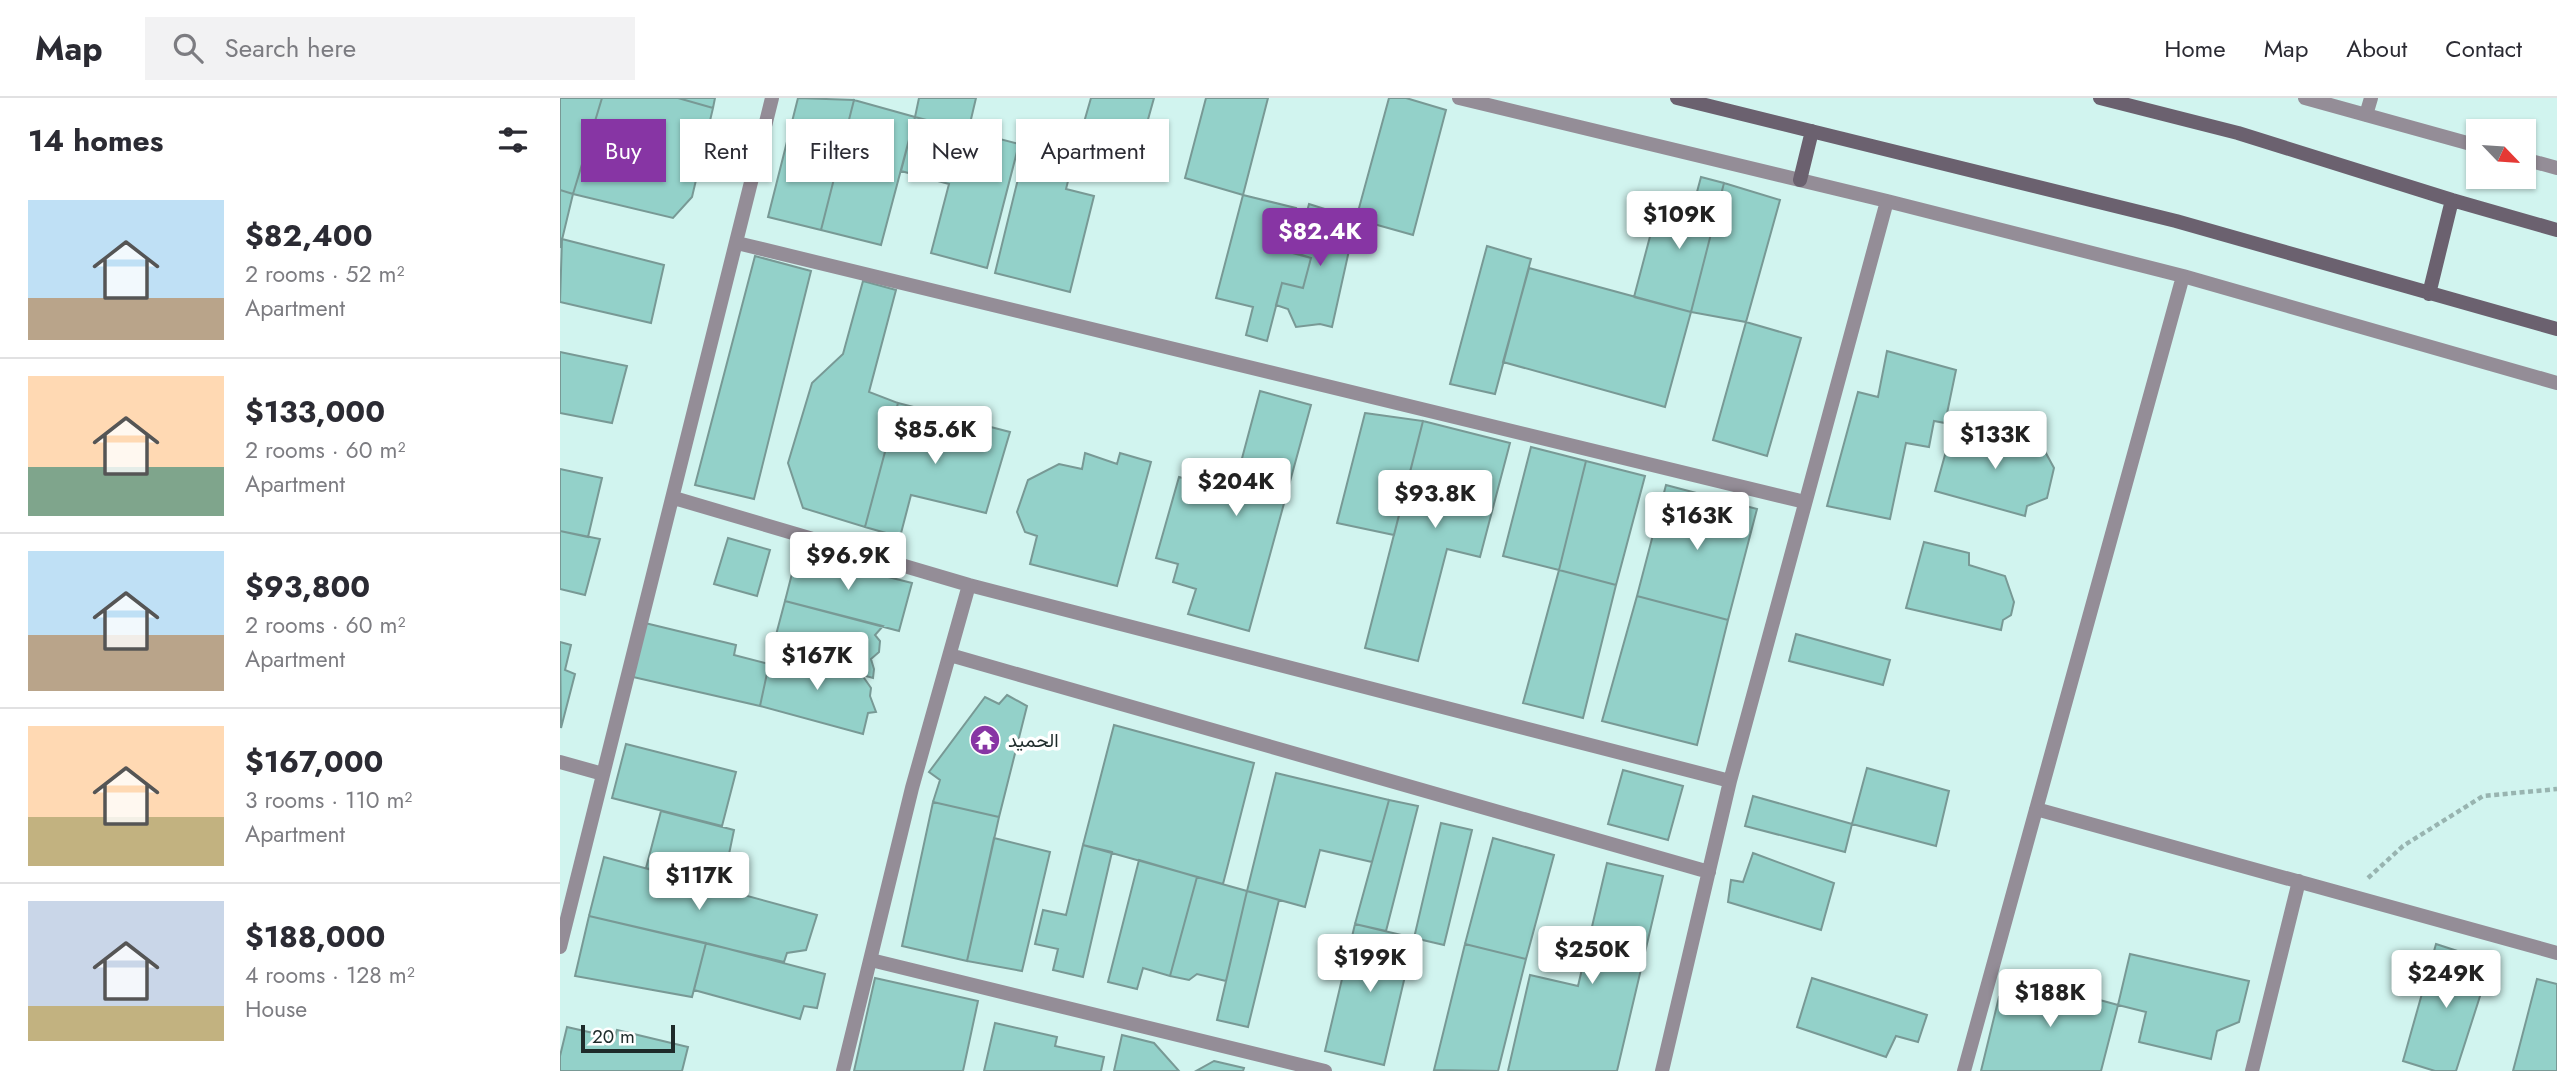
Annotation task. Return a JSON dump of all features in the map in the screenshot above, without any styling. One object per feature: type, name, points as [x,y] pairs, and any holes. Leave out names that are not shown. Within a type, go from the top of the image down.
[{"type":"main road","points":[[1677,98],[2176,221],[2557,329]]},
{"type":"main road","points":[[2100,98],[2238,133],[2557,230]]},
{"type":"main road","points":[[1800,180],[1812,131]]},
{"type":"main road","points":[[2428,293],[2452,200]]},
{"type":"street","points":[[560,947],[772,98]]},
{"type":"street","points":[[1459,98],[1887,201],[2183,276],[2557,383]]},
{"type":"street","points":[[2305,98],[2466,143]]},
{"type":"street","points":[[2366,115],[2371,98]]},
{"type":"street","points":[[2536,162],[2557,168]]},
{"type":"street","points":[[1662,1071],[1730,781],[1887,201]]},
{"type":"street","points":[[737,243],[1805,502]]},
{"type":"street","points":[[1964,1071],[2183,276]]},
{"type":"street","points":[[674,498],[969,585],[1730,781]]},
{"type":"street","points":[[843,1071],[912,788],[969,585]]},
{"type":"street","points":[[950,656],[1709,872]]},
{"type":"street","points":[[560,762],[603,774]]},
{"type":"street","points":[[2036,809],[2557,953]]},
{"type":"street","points":[[2252,1071],[2299,881]]},
{"type":"street","points":[[871,960],[1325,1071]]},
{"type":"path","points":[[2350,895],[2403,846],[2483,796],[2557,789]]},
{"type":"building","points":[[560,98],[602,98],[596,119],[581,119],[581,168],[573,194],[560,190]]},
{"type":"building","points":[[602,98],[678,98],[713,108],[710,119],[680,119],[680,182],[696,182],[692,197],[673,218],[573,194],[581,168],[581,182],[666,182],[666,119],[596,119]]},
{"type":"building","points":[[678,98],[715,98],[713,108]]},
{"type":"building","points":[[798,98],[854,100],[849,119],[793,119]]},
{"type":"building","points":[[919,98],[976,98],[971,119],[915,117]]},
{"type":"building","points":[[1091,98],[1154,98],[1148,119],[1085,119]]},
{"type":"building","points":[[1206,98],[1268,98],[1243,195],[1185,178]]},
{"type":"building","points":[[1389,98],[1406,98],[1446,110],[1413,235],[1356,219]]},
{"type":"building","points":[[854,100],[915,117],[908,119],[908,143],[881,245],[821,230],[833,182],[894,182],[894,119],[849,119]]},
{"type":"building","points":[[1002,140],[1016,143],[1016,156],[987,268],[931,253],[949,184],[942,182],[1002,182]]},
{"type":"building","points":[[908,144],[908,173],[901,171]]},
{"type":"building","points":[[786,146],[786,182],[833,182],[821,230],[768,217]]},
{"type":"building","points":[[1701,177],[1724,183],[1691,312],[1634,297],[1657,210],[1690,218]]},
{"type":"building","points":[[1017,182],[1068,182],[1066,189],[1094,196],[1070,292],[995,273]]},
{"type":"building","points":[[1724,183],[1780,200],[1746,322],[1691,312]]},
{"type":"building","points":[[560,190],[573,194],[560,248]]},
{"type":"building","points":[[1243,195],[1296,208],[1285,251],[1311,258],[1303,288],[1282,283],[1267,341],[1246,335],[1253,307],[1216,298]]},
{"type":"building","points":[[1309,204],[1356,219],[1332,327],[1320,324],[1296,327],[1288,309],[1276,305],[1282,283],[1303,288],[1311,258],[1296,253]]},
{"type":"building","points":[[562,239],[664,265],[651,323],[560,302]]},
{"type":"building","points":[[1487,246],[1531,259],[1495,394],[1450,384]]},
{"type":"building","points":[[755,256],[811,271],[754,499],[695,485]]},
{"type":"building","points":[[1529,268],[1691,312],[1665,407],[1503,362]]},
{"type":"building","points":[[863,281],[896,290],[869,392],[898,403],[865,527],[803,508],[788,463],[812,383],[843,354]]},
{"type":"building","points":[[1746,322],[1801,338],[1767,456],[1713,440]]},
{"type":"building","points":[[1887,351],[1956,370],[1945,423],[1934,421],[1929,447],[1906,443],[1890,519],[1827,506],[1858,392],[1878,397]]},
{"type":"building","points":[[560,352],[627,366],[612,423],[560,413]]},
{"type":"building","points":[[1260,391],[1311,405],[1249,631],[1188,614],[1196,589],[1173,582],[1178,564],[1156,558],[1179,477],[1233,492]]},
{"type":"building","points":[[898,403],[1010,432],[986,513],[911,495],[900,537],[865,527]]},
{"type":"building","points":[[1365,413],[1423,421],[1394,535],[1337,523]]},
{"type":"building","points":[[1423,421],[1510,443],[1480,557],[1447,549],[1418,661],[1365,648]]},
{"type":"building","points":[[1953,426],[2042,446],[2054,468],[2047,498],[2027,506],[2025,516],[1935,491]]},
{"type":"building","points":[[1531,447],[1586,461],[1559,570],[1503,556]]},
{"type":"building","points":[[1085,453],[1117,464],[1120,453],[1151,462],[1117,586],[1030,564],[1037,536],[1025,532],[1017,512],[1028,480],[1059,464],[1082,469]]},
{"type":"building","points":[[1586,461],[1645,476],[1616,585],[1559,570]]},
{"type":"building","points":[[560,469],[602,478],[588,537],[560,531]]},
{"type":"building","points":[[1666,485],[1757,509],[1728,620],[1637,596]]},
{"type":"building","points":[[560,531],[600,539],[585,595],[560,589]]},
{"type":"building","points":[[728,538],[770,550],[757,596],[714,584]]},
{"type":"building","points":[[1924,542],[1969,553],[1969,565],[2005,576],[2014,602],[2011,615],[2003,620],[2001,630],[1906,608]]},
{"type":"building","points":[[797,554],[912,583],[899,631],[785,601]]},
{"type":"building","points":[[1559,570],[1616,585],[1583,718],[1523,703]]},
{"type":"building","points":[[1637,596],[1728,620],[1697,745],[1602,721]]},
{"type":"building","points":[[785,601],[883,626],[875,635],[880,641],[879,652],[871,659],[873,678],[772,650]]},
{"type":"building","points":[[645,623],[736,645],[734,655],[769,664],[760,706],[633,677]]},
{"type":"building","points":[[1796,634],[1890,660],[1883,685],[1789,661]]},
{"type":"building","points":[[560,642],[571,645],[565,670],[575,674],[561,728]]},
{"type":"building","points":[[772,650],[862,675],[871,688],[870,696],[876,712],[868,713],[863,734],[760,706]]},
{"type":"building","points":[[1007,695],[1027,706],[999,817],[933,802],[940,780],[929,772],[985,697],[999,704]]},
{"type":"building","points":[[1114,725],[1254,763],[1223,884],[1083,845]]},
{"type":"building","points":[[626,744],[736,772],[722,826],[612,798]]},
{"type":"building","points":[[1867,768],[1949,791],[1936,846],[1852,824]]},
{"type":"building","points":[[1623,770],[1683,786],[1668,840],[1608,824]]},
{"type":"building","points":[[1276,773],[1389,800],[1372,862],[1320,850],[1305,907],[1247,891]]},
{"type":"building","points":[[1753,796],[1852,824],[1845,852],[1745,826]]},
{"type":"building","points":[[1389,800],[1418,806],[1386,931],[1355,924]]},
{"type":"building","points":[[933,802],[999,817],[967,961],[902,946]]},
{"type":"building","points":[[661,811],[734,830],[722,888],[646,868]]},
{"type":"building","points":[[1441,823],[1472,830],[1444,945],[1414,938]]},
{"type":"building","points":[[994,838],[1050,852],[1022,971],[967,961]]},
{"type":"building","points":[[1493,838],[1554,855],[1526,959],[1465,944]]},
{"type":"building","points":[[1083,845],[1112,852],[1083,977],[1053,970],[1058,949],[1035,944],[1043,910],[1066,915]]},
{"type":"building","points":[[1753,853],[1834,883],[1821,930],[1728,902],[1731,880],[1743,882]]},
{"type":"building","points":[[604,857],[817,915],[806,950],[787,953],[784,962],[589,916]]},
{"type":"building","points":[[1139,860],[1197,877],[1170,976],[1143,968],[1137,989],[1108,982]]},
{"type":"building","points":[[1607,863],[1663,876],[1617,1071],[1508,1071],[1530,975],[1578,986]]},
{"type":"building","points":[[1197,877],[1247,891],[1226,981],[1197,974],[1189,980],[1170,976]]},
{"type":"building","points":[[1247,891],[1279,900],[1248,1027],[1217,1020]]},
{"type":"building","points":[[589,916],[706,943],[692,997],[575,976]]},
{"type":"building","points":[[1355,924],[1414,938],[1384,1065],[1325,1051]]},
{"type":"building","points":[[706,943],[825,974],[817,1008],[804,1006],[800,1019],[694,990]]},
{"type":"building","points":[[1465,944],[1526,959],[1498,1071],[1434,1070]]},
{"type":"building","points":[[2436,944],[2491,962],[2456,1071],[2435,1071],[2403,1061]]},
{"type":"building","points":[[2130,954],[2249,981],[2239,1022],[2217,1031],[2211,1059],[2139,1042],[2146,1012],[2118,1005]]},
{"type":"building","points":[[2022,973],[2078,991],[2080,979],[2099,985],[2096,999],[2118,1005],[2101,1071],[1981,1071],[1999,997],[2015,1000]]},
{"type":"building","points":[[875,978],[978,1001],[963,1071],[854,1071]]},
{"type":"building","points":[[1812,978],[1927,1015],[1918,1042],[1896,1036],[1886,1057],[1797,1027]]},
{"type":"building","points":[[2537,979],[2557,984],[2557,1071],[2513,1071]]},
{"type":"building","points":[[995,1023],[1057,1037],[1055,1046],[1104,1057],[1101,1071],[984,1071]]},
{"type":"building","points":[[567,1027],[615,1038],[617,1030],[688,1047],[682,1071],[560,1071],[560,1056]]},
{"type":"building","points":[[1122,1035],[1154,1043],[1179,1071],[1114,1071]]},
{"type":"building","points":[[1214,1061],[1244,1068],[1243,1071],[1196,1071]]},
{"type":"place","name":"الحميد","points":[[985,740]]}]
